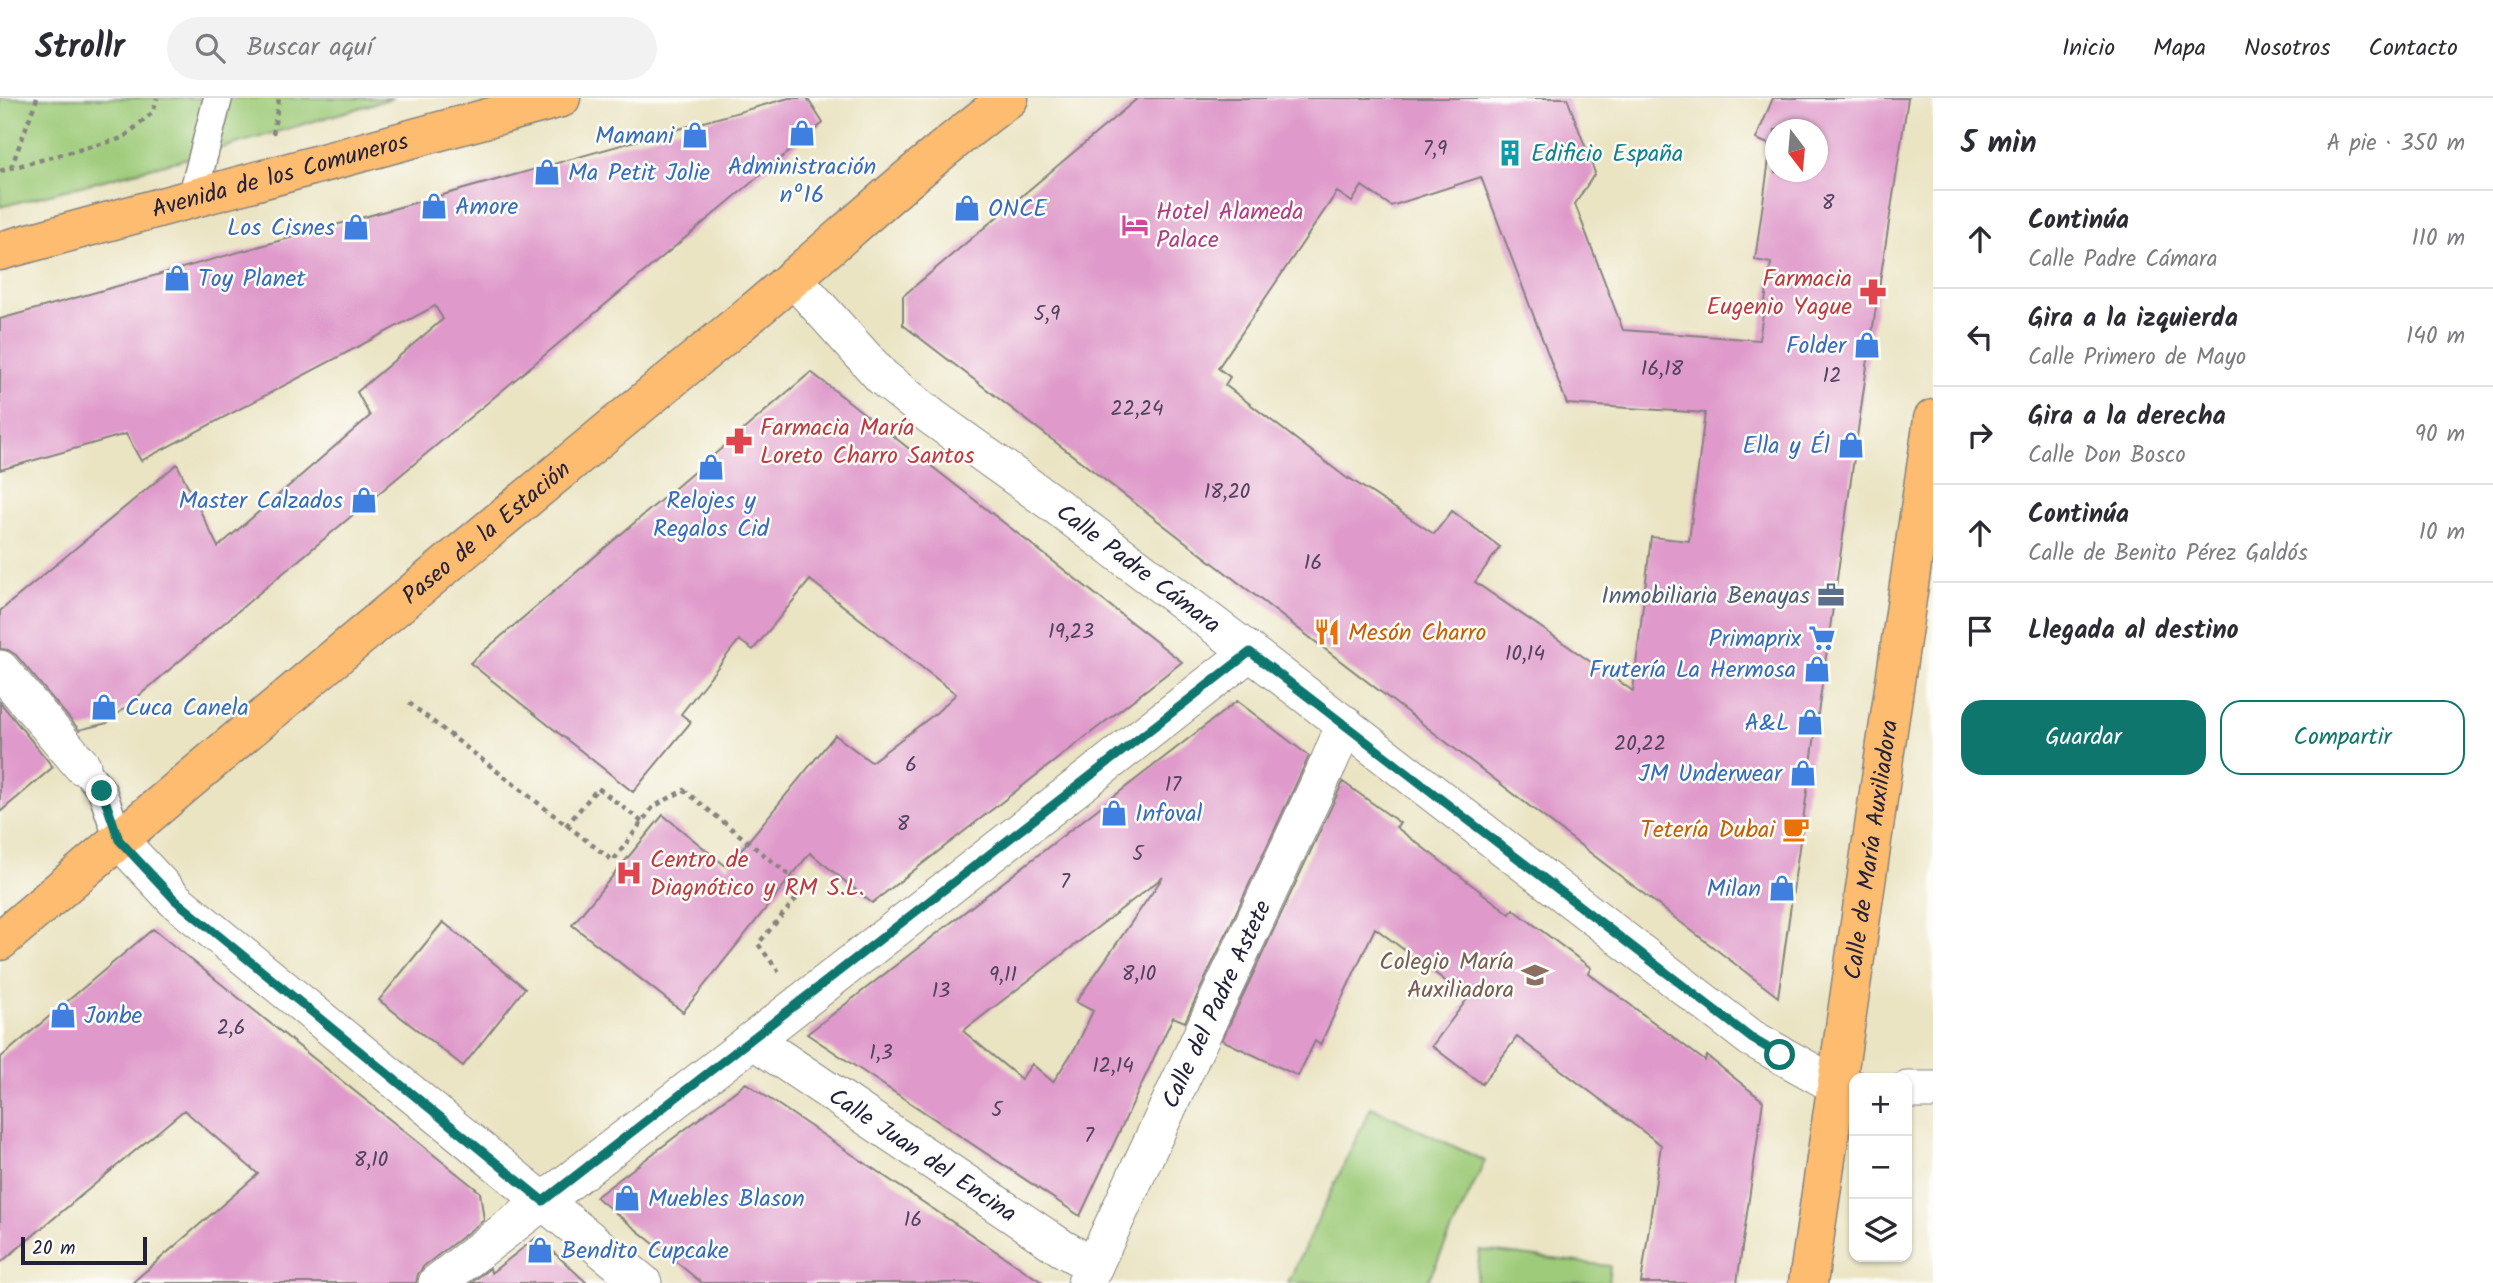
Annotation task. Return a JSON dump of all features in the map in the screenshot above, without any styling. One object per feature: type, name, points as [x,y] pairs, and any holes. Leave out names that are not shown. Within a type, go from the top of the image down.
[{"type":"main road","name":"Avenida de los Comuneros","points":[[0,251],[561,98]]},
{"type":"main road","name":"Paseo de la Estación","points":[[0,941],[574,459],[794,279],[983,111],[1009,98]]},
{"type":"main road","name":"Calle de María Auxiliadora","points":[[1808,1283],[1845,1087],[1933,418]]},
{"type":"street","points":[[192,199],[218,98]]},
{"type":"street","name":"Calle Padre Cámara","points":[[794,279],[882,377],[1345,724],[1751,1038],[1845,1087]]},
{"type":"street","points":[[437,1283],[1250,652]]},
{"type":"street","points":[[0,669],[102,791],[119,840],[175,900],[643,1283]]},
{"type":"street","name":"Calle del Padre Astete","points":[[1090,1275],[1345,724]]},
{"type":"street","name":"Calle Juan del Encina","points":[[753,1040],[1050,1241],[1090,1275]]},
{"type":"street","points":[[1912,1090],[1933,1090]]},
{"type":"path","points":[[11,168],[37,98]]},
{"type":"path","points":[[0,171],[123,138],[153,112],[157,98]]},
{"type":"path","points":[[273,136],[279,98]]},
{"type":"path","points":[[409,703],[612,860],[653,807],[684,790],[805,888],[758,944],[780,973]]},
{"type":"path","points":[[566,826],[598,788],[642,822]]},
{"type":"green space","points":[[0,98],[393,98],[181,160],[0,207]]},
{"type":"green space","points":[[1371,1107],[1485,1161],[1427,1283],[1288,1283]]},
{"type":"green space","points":[[1480,1250],[1610,1266],[1608,1283],[1476,1283]]},
{"type":"building","points":[[789,98],[807,98],[823,123],[107,723],[79,730],[16,655],[0,649],[0,611],[177,464],[218,547],[370,416],[357,392],[443,319],[435,306],[141,461],[126,434],[0,470],[0,319]]},
{"type":"building","points":[[1138,98],[1567,98],[1595,173],[1575,204],[1623,330],[1759,340],[1771,263],[1755,260],[1766,182],[1828,182],[1828,119],[1765,119],[1765,143],[1756,139],[1773,98],[1908,98],[1867,366],[1778,997],[903,325],[903,296]],"holes":[[[1481,177],[1567,404],[1705,413],[1689,541],[1651,537],[1633,691],[1475,582],[1500,547],[1452,511],[1434,534],[1348,479],[1225,385],[1230,377],[1218,368],[1337,192],[1352,202],[1362,186],[1391,206]]]},
{"type":"building","points":[[811,372],[1182,662],[872,903],[810,853],[683,1012],[572,925],[663,815],[727,867],[835,735],[871,762],[936,713],[956,694],[810,580],[753,650],[739,640],[681,714],[691,722],[633,792],[470,663]]},
{"type":"building","points":[[1237,701],[1309,756],[1185,1022],[1173,1017],[1080,1216],[807,1034]],"holes":[[[1163,877],[1076,1002],[1093,1011],[1077,1045],[1053,1082],[1032,1064],[1021,1079],[963,1031]]]},
{"type":"building","points":[[0,702],[53,767],[0,812]]},
{"type":"building","points":[[1343,782],[1400,823],[1396,827],[1510,914],[1513,909],[1591,968],[1588,973],[1705,1061],[1707,1056],[1763,1101],[1737,1283],[1641,1283],[1661,1145],[1517,1037],[1482,1084],[1432,1046],[1468,998],[1375,928],[1320,1045],[1315,1041],[1298,1076],[1222,1040]]},
{"type":"building","points":[[443,922],[525,988],[463,1066],[379,1000]]},
{"type":"building","points":[[153,929],[480,1192],[484,1220],[424,1266],[416,1283],[132,1283],[258,1174],[184,1110],[0,1263],[0,1058]]},
{"type":"building","points":[[746,1083],[1043,1283],[702,1283],[596,1197]]},
{"type":"building","points":[[537,1237],[587,1283],[471,1283],[490,1268],[491,1273]]},
{"type":"place","name":"Administración nº16","points":[[802,133]]},
{"type":"place","name":"Mamani","points":[[695,135]]},
{"type":"place","name":"Edificio España","points":[[1510,153]]},
{"type":"place","name":"Ma Petit Jolie","points":[[547,172]]},
{"type":"place","name":"Amore","points":[[434,206]]},
{"type":"place","name":"ONCE","points":[[967,208]]},
{"type":"place","name":"Hotel Alameda Palace","points":[[1135,225]]},
{"type":"place","name":"Los Cisnes","points":[[356,227]]},
{"type":"place","name":"Toy Planet","points":[[177,278]]},
{"type":"place","name":"Farmacia Eugenio Yague","points":[[1873,292]]},
{"type":"place","name":"Folder","points":[[1867,345]]},
{"type":"place","name":"Farmacia María Loreto Charro Santos","points":[[739,441]]},
{"type":"place","name":"Ella y Él","points":[[1851,445]]},
{"type":"place","name":"Relojes y Regalos Cid","points":[[711,467]]},
{"type":"place","name":"Master Calzados","points":[[364,500]]},
{"type":"place","name":"Inmobiliaria Benayas","points":[[1831,595]]},
{"type":"place","name":"Mesón Charro","points":[[1327,632]]},
{"type":"place","name":"Primaprix","points":[[1822,638]]},
{"type":"place","name":"Frutería La Hermosa","points":[[1817,669]]},
{"type":"place","name":"Cuca Canela","points":[[104,707]]},
{"type":"place","name":"A&L","points":[[1810,722]]},
{"type":"place","name":"JM Underwear","points":[[1803,773]]},
{"type":"place","name":"Infoval","points":[[1114,813]]},
{"type":"place","name":"Tetería Dubai","points":[[1796,829]]},
{"type":"place","name":"Centro de Diagnótico y RM S.L.","points":[[629,873]]},
{"type":"place","name":"Milan","points":[[1782,888]]},
{"type":"place","name":"Colegio María Auxiliadora","points":[[1535,975]]},
{"type":"place","name":"Jonbe","points":[[63,1015]]},
{"type":"place","name":"Muebles Blason","points":[[627,1198]]},
{"type":"place","name":"Bendito Cupcake","points":[[540,1250]]},
{"type":"route","points":[[102,791],[119,840],[175,900],[543,1201],[1250,652],[1751,1038],[1780,1055]]}]
